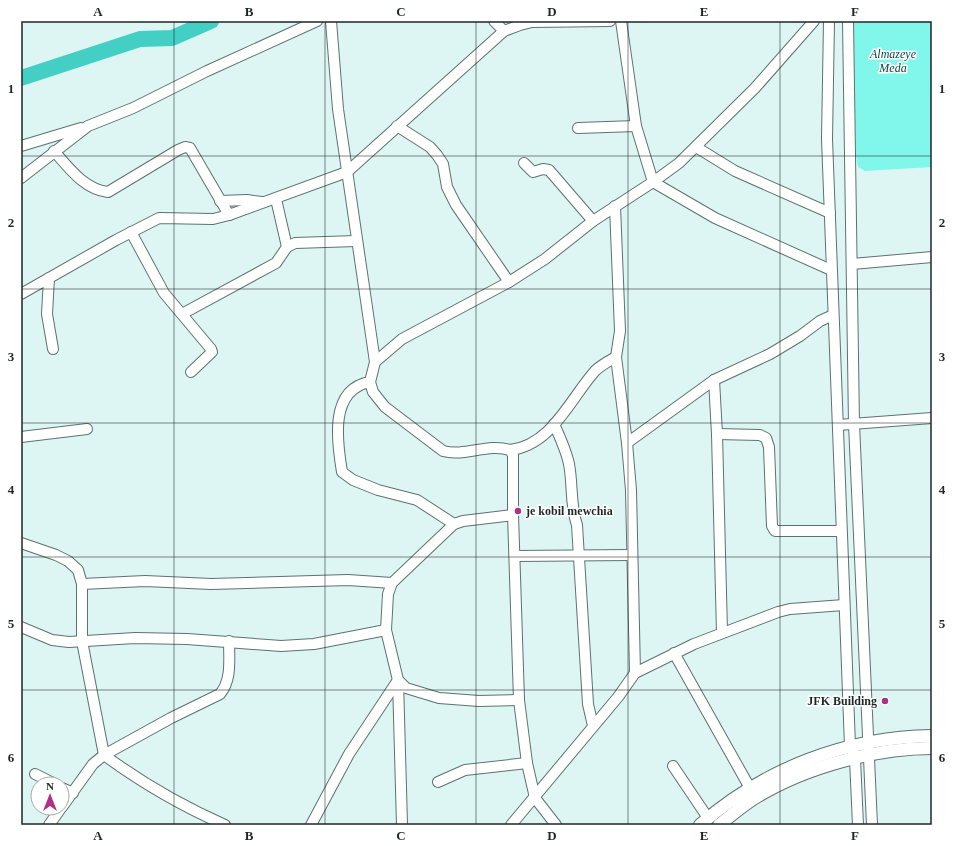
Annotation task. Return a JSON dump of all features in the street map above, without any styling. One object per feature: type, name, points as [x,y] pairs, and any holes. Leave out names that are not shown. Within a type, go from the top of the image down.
[{"type":"main road","points":[[704,821],[750,788],[781,771],[824,753],[868,742],[911,736],[932,736]]},
{"type":"main road","points":[[719,825],[757,796],[785,782],[826,765],[912,748],[932,748]]},
{"type":"street","points":[[21,146],[88,126],[133,108],[207,71],[317,21]]},
{"type":"street","points":[[331,21],[338,109],[356,241],[375,362],[370,382],[373,392],[386,407],[443,451],[452,454],[497,448],[510,450],[524,449],[537,442],[554,424],[596,370],[616,357]]},
{"type":"street","points":[[494,21],[504,31]]},
{"type":"street","points":[[21,294],[159,218],[214,219],[276,199],[347,172],[504,31],[532,22],[608,21]]},
{"type":"street","points":[[621,21],[636,126],[653,182],[716,218],[831,270]]},
{"type":"street","points":[[375,362],[402,339],[509,282],[545,258],[593,221],[653,182],[679,163],[767,75],[814,21]]},
{"type":"street","points":[[829,21],[827,125],[831,270],[850,746],[855,759],[858,825]]},
{"type":"street","points":[[848,21],[849,169],[854,424],[872,825]]},
{"type":"street","points":[[21,178],[88,126]]},
{"type":"street","points":[[397,126],[430,147],[437,155],[443,164],[447,187],[456,205],[509,282]]},
{"type":"street","points":[[578,128],[636,126]]},
{"type":"street","points":[[54,151],[89,187],[97,191],[108,192],[178,150],[186,147],[190,148],[229,215]]},
{"type":"street","points":[[696,147],[735,171],[830,213]]},
{"type":"street","points":[[524,162],[533,172],[543,169],[549,170],[593,221]]},
{"type":"street","points":[[276,199],[287,247]]},
{"type":"street","points":[[220,201],[247,200],[264,202]]},
{"type":"street","points":[[615,206],[620,331],[616,357],[627,443],[631,490],[631,554],[635,674]]},
{"type":"street","points":[[132,232],[164,293],[211,349],[212,352],[191,372]]},
{"type":"street","points":[[182,314],[276,263],[287,247],[295,243],[356,241]]},
{"type":"street","points":[[852,264],[932,257]]},
{"type":"street","points":[[49,278],[47,314],[53,349]]},
{"type":"street","points":[[627,443],[714,380],[770,354],[800,336],[820,321],[833,315]]},
{"type":"street","points":[[714,380],[717,434],[722,632]]},
{"type":"street","points":[[370,382],[361,383],[343,400],[339,416],[338,441],[342,472],[353,480],[378,490],[403,495],[417,500],[454,524]]},
{"type":"street","points":[[838,425],[932,418]]},
{"type":"street","points":[[554,424],[566,451],[569,465],[572,513],[577,525],[588,704],[593,726]]},
{"type":"street","points":[[21,437],[87,429]]},
{"type":"street","points":[[717,434],[760,435],[766,438],[768,447],[772,526],[775,531],[842,531]]},
{"type":"street","points":[[510,450],[513,455],[513,515],[516,556],[519,700],[527,763],[535,798],[556,825]]},
{"type":"street","points":[[402,825],[398,680],[386,630],[388,594],[392,583],[454,524],[463,520],[513,515]]},
{"type":"street","points":[[21,543],[56,555],[68,561],[78,570],[82,584],[82,641],[104,755],[165,795],[225,825]]},
{"type":"street","points":[[516,556],[631,554]]},
{"type":"street","points":[[82,584],[145,581],[211,584],[348,580],[392,583]]},
{"type":"street","points":[[511,825],[618,697],[635,674],[674,653],[722,632],[790,609],[844,605]]},
{"type":"street","points":[[21,627],[52,640],[69,642],[136,638],[229,641],[281,646],[314,644],[386,630]]},
{"type":"street","points":[[70,797],[94,764],[104,755],[171,718],[220,694],[226,687],[228,680],[229,641]]},
{"type":"street","points":[[674,653],[750,788]]},
{"type":"street","points":[[398,680],[406,688],[438,698],[479,701],[519,700]]},
{"type":"street","points":[[311,825],[350,754],[398,680]]},
{"type":"street","points":[[438,782],[465,770],[527,763]]},
{"type":"street","points":[[674,766],[704,821]]},
{"type":"street","points":[[34,774],[38,776]]},
{"type":"street","points":[[49,825],[56,816]]},
{"type":"green space","name":"Almazeye Meda","points":[[854,21],[932,21],[932,167],[865,171],[858,167],[856,156],[852,23]]},
{"type":"waterway","points":[[21,78],[140,39],[172,38],[211,21]]},
{"type":"place","name":"je kobil mewchia","points":[[518,511]]},
{"type":"place","name":"JFK Building","points":[[885,701]]}]
